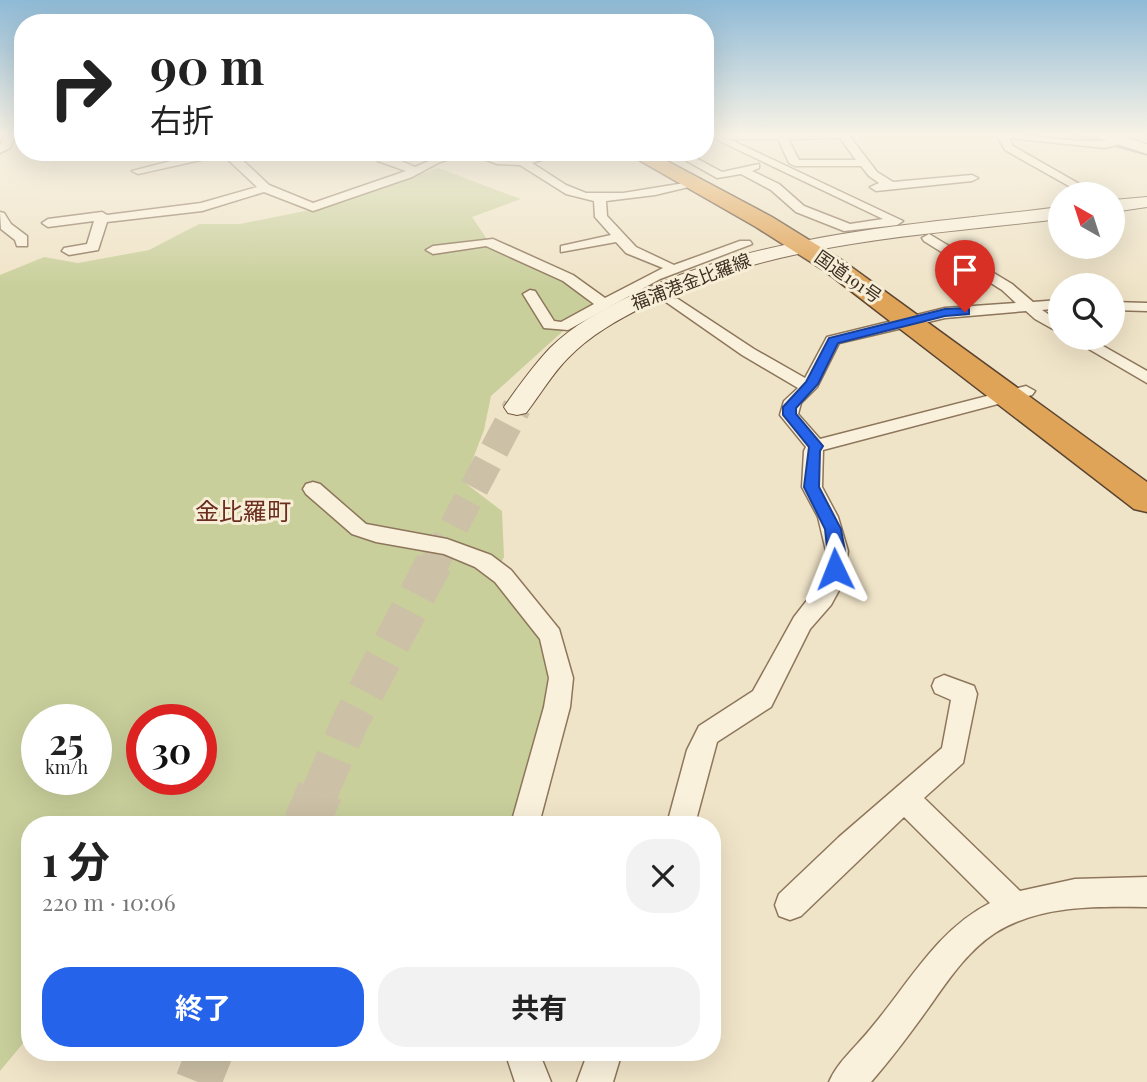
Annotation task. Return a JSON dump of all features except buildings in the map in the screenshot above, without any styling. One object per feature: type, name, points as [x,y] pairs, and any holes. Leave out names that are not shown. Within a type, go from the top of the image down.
[{"type":"highway","name":"国道191号","points":[[696,184],[811,244]]},
{"type":"highway","name":"国道191号","points":[[710,184],[811,244],[918,319],[1144,491]]},
{"type":"main road","points":[[1125,204],[1144,202]]},
{"type":"main road","name":"福浦港金比羅線","points":[[517,407],[559,353],[589,328],[702,265],[811,244],[1048,214]]},
{"type":"street","points":[[261,184],[313,207],[377,184]]},
{"type":"street","points":[[561,184],[582,197],[600,197],[688,184]]},
{"type":"street","points":[[770,184],[800,209],[849,228],[897,221],[821,184]]},
{"type":"street","points":[[839,193],[896,184]]},
{"type":"street","points":[[65,236],[68,230],[202,207],[265,188]]},
{"type":"street","points":[[839,193],[914,188]]},
{"type":"street","points":[[600,197],[601,218],[631,250],[670,267],[702,265],[743,245],[705,248],[670,261],[670,267]]},
{"type":"street","points":[[0,216],[6,231],[22,239],[22,243]]},
{"type":"street","points":[[48,223],[103,216],[93,247],[69,251]]},
{"type":"street","points":[[566,249],[621,237]]},
{"type":"street","points":[[929,238],[1007,287],[1048,320]]},
{"type":"street","points":[[433,250],[488,242],[568,278],[603,303]]},
{"type":"street","points":[[702,265],[694,258],[720,248]]},
{"type":"street","points":[[530,295],[549,325],[563,327],[670,267]]},
{"type":"street","points":[[673,302],[748,352],[809,387]]},
{"type":"street","points":[[816,446],[789,415],[793,401],[809,387],[833,341],[918,319],[1048,305]]},
{"type":"street","points":[[1125,306],[1147,307]]},
{"type":"street","points":[[1099,350],[1147,378]]},
{"type":"street","points":[[683,816],[700,750],[708,734],[762,699],[802,623],[823,599],[833,581],[837,551],[833,529],[812,487],[813,451],[816,446],[1017,394]]},
{"type":"street","points":[[313,489],[359,529],[376,535],[447,547],[483,561],[503,576],[551,636],[561,678],[559,697],[527,816]]},
{"type":"street","points":[[790,905],[849,847],[954,754],[965,694],[944,686]]},
{"type":"street","points":[[904,798],[1014,907]]},
{"type":"street","points":[[847,1082],[965,938],[983,923],[1025,902],[1077,895],[1147,892]]},
{"type":"street","points":[[525,1061],[533,1082]]},
{"type":"street","points":[[595,1082],[602,1061]]},
{"type":"green space","points":[[388,184],[482,184],[521,199],[472,217],[487,239],[565,282],[592,305],[491,396],[484,430],[464,482],[502,511],[504,557],[493,577],[520,607],[541,641],[547,662],[547,684],[539,732],[514,816],[21,816],[21,1046],[0,1071],[0,275],[44,257],[78,263],[149,250],[199,224],[240,224],[310,210]]},
{"type":"tunnel","points":[[434,564],[517,407]]},
{"type":"tunnel","points":[[320,792],[351,720],[434,563]]},
{"type":"tunnel","points":[[309,816],[320,791]]},
{"type":"tunnel","points":[[198,1082],[206,1061]]},
{"type":"district","name":"金比羅町","points":[[243,512]]},
{"type":"route","points":[[835,569],[837,551],[833,529],[812,487],[813,451],[816,446],[789,415],[793,401],[812,384],[833,341],[945,313],[965,312]]}]
